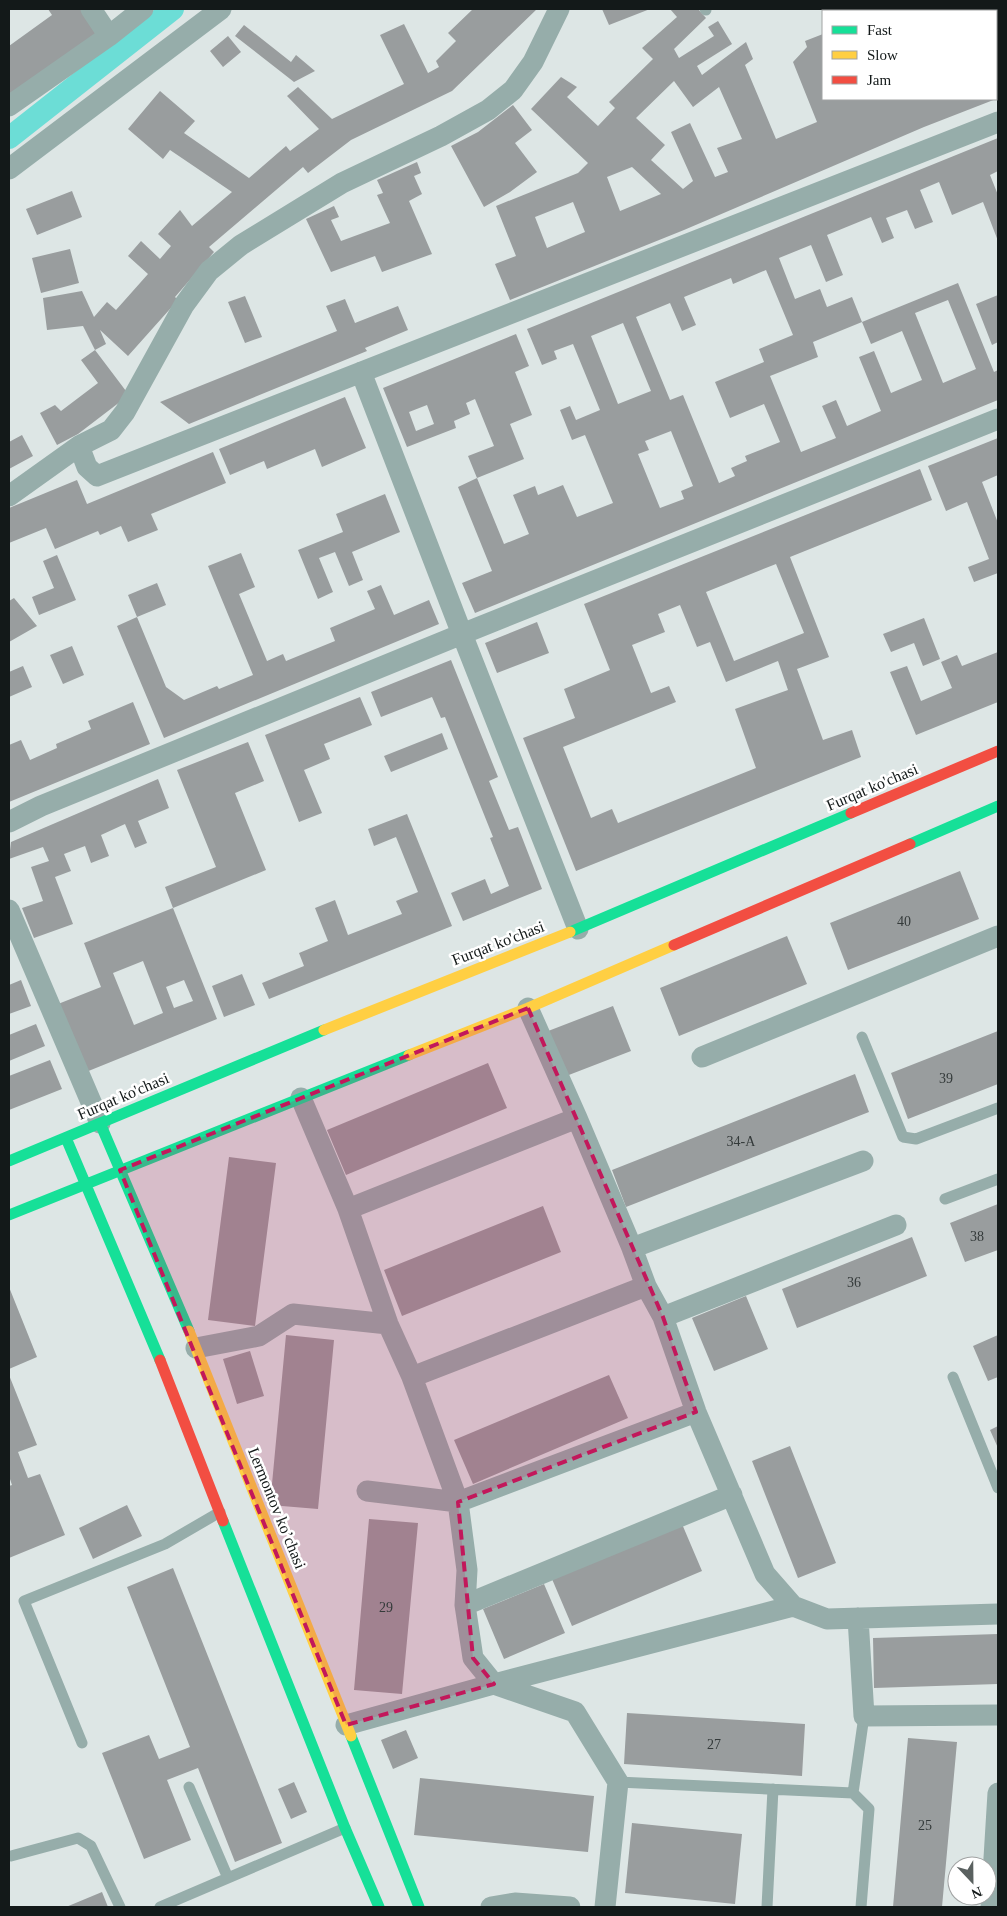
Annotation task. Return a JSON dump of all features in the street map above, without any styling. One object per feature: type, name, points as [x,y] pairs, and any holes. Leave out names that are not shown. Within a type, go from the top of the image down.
[{"type":"main road","name":"Furqat ko'chasi","points":[[9,1161],[270,1051],[578,929],[998,751]]},
{"type":"main road","points":[[9,1215],[528,1008],[998,807]]},
{"type":"main road","name":"Lermontov ko’chasi","points":[[100,1123],[196,1348],[419,1907]]},
{"type":"main road","points":[[66,1138],[160,1361],[345,1828],[379,1907]]},
{"type":"street","points":[[91,9],[110,36]]},
{"type":"street","points":[[9,106],[110,36],[143,9]]},
{"type":"street","points":[[9,169],[221,9]]},
{"type":"street","points":[[9,496],[79,446],[111,430],[125,412],[184,305],[210,271],[241,245],[342,183],[441,136],[488,110],[513,90],[533,62],[559,9]]},
{"type":"street","points":[[79,446],[88,467],[97,476],[998,122]]},
{"type":"street","points":[[361,372],[578,929]]},
{"type":"street","points":[[9,822],[41,806],[462,634],[998,419]]},
{"type":"street","points":[[9,910],[100,1123]]},
{"type":"street","points":[[702,1056],[998,936]]},
{"type":"street","points":[[528,1008],[577,1118],[646,1286],[663,1317],[696,1412],[765,1574],[793,1606],[826,1619],[998,1614]]},
{"type":"street","points":[[301,1098],[348,1209],[388,1324],[412,1377],[458,1502],[466,1570],[465,1604],[473,1658],[494,1684],[575,1712],[618,1782],[605,1907]]},
{"type":"street","points":[[348,1209],[577,1118]]},
{"type":"street","points":[[632,1248],[863,1161]]},
{"type":"street","points":[[663,1317],[896,1225]]},
{"type":"street","points":[[412,1377],[646,1286]]},
{"type":"street","points":[[196,1348],[259,1336],[293,1314],[388,1324]]},
{"type":"street","points":[[367,1491],[458,1502],[696,1412]]},
{"type":"street","points":[[465,1604],[732,1495]]},
{"type":"street","points":[[346,1725],[494,1684],[793,1606]]},
{"type":"street","points":[[858,1618],[864,1716],[998,1715]]},
{"type":"street","points":[[991,1907],[998,1793]]},
{"type":"street","points":[[491,1907],[515,1902],[570,1907]]},
{"type":"lane","points":[[862,1037],[903,1137],[916,1139],[998,1108]]},
{"type":"lane","points":[[945,1199],[998,1179]]},
{"type":"lane","points":[[953,1377],[998,1488]]},
{"type":"lane","points":[[82,1743],[24,1601],[165,1544],[220,1512]]},
{"type":"lane","points":[[853,1793],[864,1716]]},
{"type":"lane","points":[[618,1782],[853,1793],[869,1809],[861,1907]]},
{"type":"lane","points":[[189,1787],[228,1878]]},
{"type":"lane","points":[[767,1907],[772,1789]]},
{"type":"lane","points":[[160,1907],[345,1828]]},
{"type":"lane","points":[[11,1856],[78,1838],[91,1846],[120,1907]]},
{"type":"highlighted area","points":[[528,1008],[663,1317],[696,1412],[458,1502],[473,1658],[494,1684],[346,1725],[120,1170]]},
{"type":"building","points":[[48,9],[81,9],[98,33],[9,95],[9,46],[52,15]]},
{"type":"building","points":[[473,9],[537,9],[452,91],[351,140],[308,173],[303,167],[209,247],[214,252],[175,297],[178,300],[128,356],[100,330],[106,344],[95,350],[83,326],[47,330],[43,298],[82,291],[94,317],[107,302],[116,310],[148,274],[128,256],[141,241],[160,259],[171,246],[158,234],[180,210],[192,226],[232,192],[170,150],[163,159],[128,129],[160,91],[195,121],[184,133],[249,178],[286,146],[290,151],[319,129],[287,96],[298,87],[332,119],[404,84],[380,35],[404,24],[428,73],[439,67],[436,61],[456,41],[448,33]]},
{"type":"building","points":[[602,9],[650,9],[609,25]]},
{"type":"building","points":[[670,9],[698,9],[706,18],[674,49],[679,58],[714,36],[708,27],[718,21],[732,44],[697,66],[702,75],[746,42],[753,59],[745,65],[776,139],[817,122],[793,62],[807,47],[805,41],[822,34],[822,100],[993,100],[924,127],[684,230],[510,300],[495,264],[516,256],[496,206],[578,173],[588,163],[531,109],[561,77],[577,87],[567,97],[598,126],[615,108],[609,102],[653,59],[642,48],[677,17]],"holes":[[[674,81],[693,107],[719,87],[742,139],[717,148],[728,172],[715,177],[690,123],[671,132],[693,181],[683,189],[651,160],[665,145],[636,118]],[[632,167],[661,194],[620,211],[607,177]],[[573,202],[585,232],[547,248],[535,217]]]},
{"type":"building","points":[[244,25],[291,62],[296,55],[315,71],[294,82],[235,36]]},
{"type":"building","points":[[228,36],[241,52],[223,67],[210,51]]},
{"type":"building","points":[[513,105],[532,130],[515,143],[537,172],[510,192],[484,207],[451,146],[478,132]]},
{"type":"building","points":[[998,138],[998,171],[990,175],[998,195],[998,241],[983,202],[952,215],[939,182],[920,190],[933,222],[915,229],[907,210],[886,218],[894,238],[882,243],[871,217],[827,235],[843,275],[826,282],[811,245],[779,258],[795,299],[820,289],[827,307],[852,297],[862,322],[958,283],[994,372],[998,370],[998,400],[475,613],[462,583],[492,571],[458,487],[477,478],[504,544],[529,534],[513,495],[535,486],[538,495],[563,485],[577,517],[613,503],[585,435],[572,440],[560,410],[570,406],[576,420],[600,410],[573,344],[554,351],[557,359],[542,365],[527,329]],"holes":[[[766,270],[793,335],[759,349],[764,362],[715,382],[730,418],[764,404],[780,442],[745,456],[747,461],[731,468],[735,476],[719,483],[683,395],[670,400],[636,317],[670,303],[682,331],[696,325],[684,297],[731,278],[733,284]],[[948,300],[976,369],[943,383],[915,313]],[[862,322],[871,344],[902,331],[922,380],[891,393],[874,351],[859,357],[881,411],[847,426],[836,400],[822,406],[836,438],[801,452],[770,376],[818,357],[813,342]],[[623,323],[651,391],[618,404],[591,336]],[[671,431],[693,486],[681,491],[684,499],[660,508],[638,454],[649,450],[645,441]]]},
{"type":"building","points":[[417,162],[421,173],[414,176],[422,194],[409,201],[432,254],[382,272],[375,256],[331,272],[306,219],[334,206],[339,217],[331,220],[341,241],[390,223],[377,195],[383,193],[377,180]]},
{"type":"building","points":[[72,191],[82,217],[37,235],[26,209]]},
{"type":"building","points":[[70,249],[79,283],[41,293],[32,258]]},
{"type":"building","points":[[998,295],[998,342],[992,345],[976,304]]},
{"type":"building","points":[[245,296],[262,337],[245,343],[228,302]]},
{"type":"building","points":[[345,299],[355,323],[398,306],[408,330],[365,348],[367,351],[189,424],[160,402],[337,331],[326,306]]},
{"type":"building","points":[[516,334],[529,366],[515,372],[532,415],[510,424],[524,459],[477,478],[468,456],[494,446],[475,399],[466,403],[470,414],[454,421],[456,428],[407,447],[383,388]],"holes":[[[427,405],[434,424],[416,431],[409,412]]]},
{"type":"building","points":[[95,350],[129,395],[78,434],[57,445],[40,413],[55,405],[61,411],[98,383],[81,360]]},
{"type":"building","points":[[345,397],[366,448],[322,467],[315,449],[267,469],[264,461],[230,475],[219,449]]},
{"type":"building","points":[[22,435],[33,456],[9,469],[9,442]]},
{"type":"building","points":[[998,438],[998,475],[982,482],[998,523],[998,573],[974,582],[968,567],[989,559],[967,502],[946,511],[928,466]]},
{"type":"building","points":[[213,452],[226,483],[151,514],[158,530],[128,542],[121,526],[100,535],[98,531],[55,549],[46,528],[9,543],[9,508],[77,480],[87,504]]},
{"type":"building","points":[[920,469],[932,500],[790,557],[829,657],[797,669],[823,740],[852,730],[861,757],[576,871],[523,738],[575,718],[564,689],[610,670],[584,604]],"holes":[[[776,564],[804,633],[734,661],[706,592]],[[680,605],[697,647],[710,642],[726,682],[778,661],[788,690],[735,709],[756,768],[618,823],[612,809],[591,818],[563,747],[676,702],[669,686],[651,693],[632,645],[665,632],[658,614]]]},
{"type":"building","points":[[385,494],[400,532],[352,552],[363,580],[349,586],[335,552],[319,558],[333,592],[318,599],[298,550],[343,532],[336,514]]},
{"type":"building","points":[[241,553],[255,587],[239,594],[267,661],[283,654],[286,661],[335,641],[330,628],[375,609],[367,591],[381,585],[394,615],[429,600],[439,624],[164,738],[117,626],[137,617],[166,687],[184,700],[217,686],[219,689],[253,675],[208,566]]},
{"type":"building","points":[[57,555],[76,600],[39,615],[32,597],[54,588],[43,561]]},
{"type":"building","points":[[157,583],[166,605],[137,617],[128,595]]},
{"type":"building","points":[[14,598],[37,626],[9,642],[9,601]]},
{"type":"building","points":[[924,618],[940,659],[923,666],[914,643],[891,652],[883,634]]},
{"type":"building","points":[[537,622],[549,653],[497,673],[485,643]]},
{"type":"building","points":[[72,646],[84,675],[63,684],[50,655]]},
{"type":"building","points":[[998,652],[998,702],[916,735],[890,672],[907,666],[921,701],[952,688],[941,662],[957,655],[962,666]]},
{"type":"building","points":[[451,660],[498,777],[489,781],[509,830],[518,827],[542,889],[463,921],[451,893],[485,879],[491,894],[509,886],[490,838],[493,837],[445,717],[441,718],[432,697],[381,717],[371,692]]},
{"type":"building","points":[[23,666],[32,687],[9,697],[9,672]]},
{"type":"building","points":[[360,697],[372,725],[324,744],[330,759],[304,770],[322,813],[299,822],[265,735]]},
{"type":"building","points":[[133,702],[150,744],[9,802],[9,745],[21,740],[30,760],[57,748],[56,744],[91,729],[88,721]]},
{"type":"building","points":[[442,733],[448,749],[391,772],[384,756]]},
{"type":"building","points":[[248,742],[264,781],[235,793],[266,870],[173,908],[165,887],[216,867],[177,770]]},
{"type":"building","points":[[158,779],[169,808],[138,821],[147,843],[135,848],[125,824],[101,835],[109,856],[91,863],[85,846],[64,854],[71,871],[55,877],[73,924],[34,938],[22,908],[43,901],[31,867],[49,861],[43,847],[9,859],[11,842]]},
{"type":"building","points":[[407,814],[452,926],[269,999],[262,983],[304,966],[299,953],[328,941],[315,908],[335,900],[348,935],[402,914],[396,901],[418,892],[396,837],[374,846],[368,829]]},
{"type":"building","points":[[960,871],[979,919],[848,970],[830,923]]},
{"type":"building","points":[[173,908],[217,1019],[86,1072],[58,1004],[101,987],[84,943]],"holes":[[[143,961],[163,1013],[134,1025],[113,973]],[[184,980],[193,1001],[174,1008],[166,987]]]},
{"type":"building","points":[[787,936],[807,984],[679,1036],[660,988]]},
{"type":"building","points":[[242,974],[255,1005],[224,1017],[212,986]]},
{"type":"building","points":[[21,980],[31,1006],[9,1014],[9,985]]},
{"type":"building","points":[[613,1006],[631,1051],[561,1078],[543,1033]]},
{"type":"building","points":[[36,1024],[45,1046],[9,1061],[9,1035]]},
{"type":"building","points":[[998,1031],[998,1084],[908,1119],[891,1073]]},
{"type":"building","points":[[50,1060],[62,1089],[9,1110],[9,1076]]},
{"type":"building","points":[[488,1063],[507,1108],[346,1175],[327,1130]]},
{"type":"building","points":[[855,1074],[869,1112],[626,1207],[612,1170]]},
{"type":"building","points":[[229,1157],[276,1163],[255,1326],[208,1320]]},
{"type":"building","points":[[998,1204],[998,1250],[965,1262],[950,1223]]},
{"type":"building","points":[[543,1206],[561,1252],[402,1316],[384,1270]]},
{"type":"building","points":[[912,1237],[927,1276],[797,1328],[782,1289]]},
{"type":"building","points":[[9,1287],[37,1357],[9,1369]]},
{"type":"building","points":[[746,1296],[768,1349],[714,1371],[692,1318]]},
{"type":"building","points":[[286,1335],[334,1340],[318,1509],[270,1505]]},
{"type":"building","points":[[998,1335],[998,1377],[988,1381],[973,1346]]},
{"type":"building","points":[[250,1351],[264,1396],[237,1404],[223,1359]]},
{"type":"building","points":[[9,1375],[37,1445],[18,1452],[28,1478],[40,1474],[65,1535],[9,1558],[9,1486],[12,1485],[9,1476]]},
{"type":"building","points":[[609,1375],[628,1418],[473,1484],[454,1440]]},
{"type":"building","points":[[998,1426],[998,1448],[990,1430]]},
{"type":"building","points":[[790,1446],[836,1563],[798,1578],[752,1461]]},
{"type":"building","points":[[127,1505],[142,1536],[93,1559],[79,1528]]},
{"type":"building","points":[[369,1519],[418,1523],[402,1694],[354,1690]]},
{"type":"building","points":[[682,1524],[702,1571],[572,1626],[552,1579]]},
{"type":"building","points":[[173,1568],[282,1843],[235,1862],[198,1768],[167,1780],[191,1840],[144,1859],[102,1753],[149,1735],[159,1759],[190,1747],[127,1587]]},
{"type":"building","points":[[544,1584],[565,1633],[504,1659],[483,1609]]},
{"type":"building","points":[[998,1634],[998,1684],[874,1688],[873,1638]]},
{"type":"building","points":[[627,1713],[805,1724],[802,1776],[624,1764]]},
{"type":"building","points":[[406,1730],[418,1758],[393,1769],[381,1740]]},
{"type":"building","points":[[908,1738],[957,1742],[942,1907],[893,1907]]},
{"type":"building","points":[[420,1778],[594,1796],[588,1852],[414,1835]]},
{"type":"building","points":[[294,1782],[307,1812],[291,1819],[278,1789]]},
{"type":"building","points":[[632,1823],[742,1834],[735,1904],[625,1893]]},
{"type":"building","points":[[102,1892],[108,1907],[66,1907]]},
{"type":"waterway","points":[[9,138],[173,9]]},
{"type":"traffic: fast","points":[[910,844],[998,806]]},
{"type":"traffic: fast","points":[[570,932],[851,813]]},
{"type":"traffic: fast","points":[[9,1161],[324,1030]]},
{"type":"traffic: fast","points":[[9,1215],[409,1055]]},
{"type":"traffic: fast","points":[[100,1123],[189,1331]]},
{"type":"traffic: fast","points":[[66,1138],[160,1360]]},
{"type":"traffic: fast","points":[[223,1521],[345,1828],[379,1907]]},
{"type":"traffic: fast","points":[[351,1736],[419,1907]]},
{"type":"traffic: slow","points":[[324,1030],[570,932]]},
{"type":"traffic: slow","points":[[409,1055],[528,1008],[674,945]]},
{"type":"traffic: slow","points":[[189,1331],[351,1736]]},
{"type":"traffic: jam","points":[[851,813],[998,751]]},
{"type":"traffic: jam","points":[[674,945],[910,844]]},
{"type":"traffic: jam","points":[[160,1360],[223,1521]]}]
